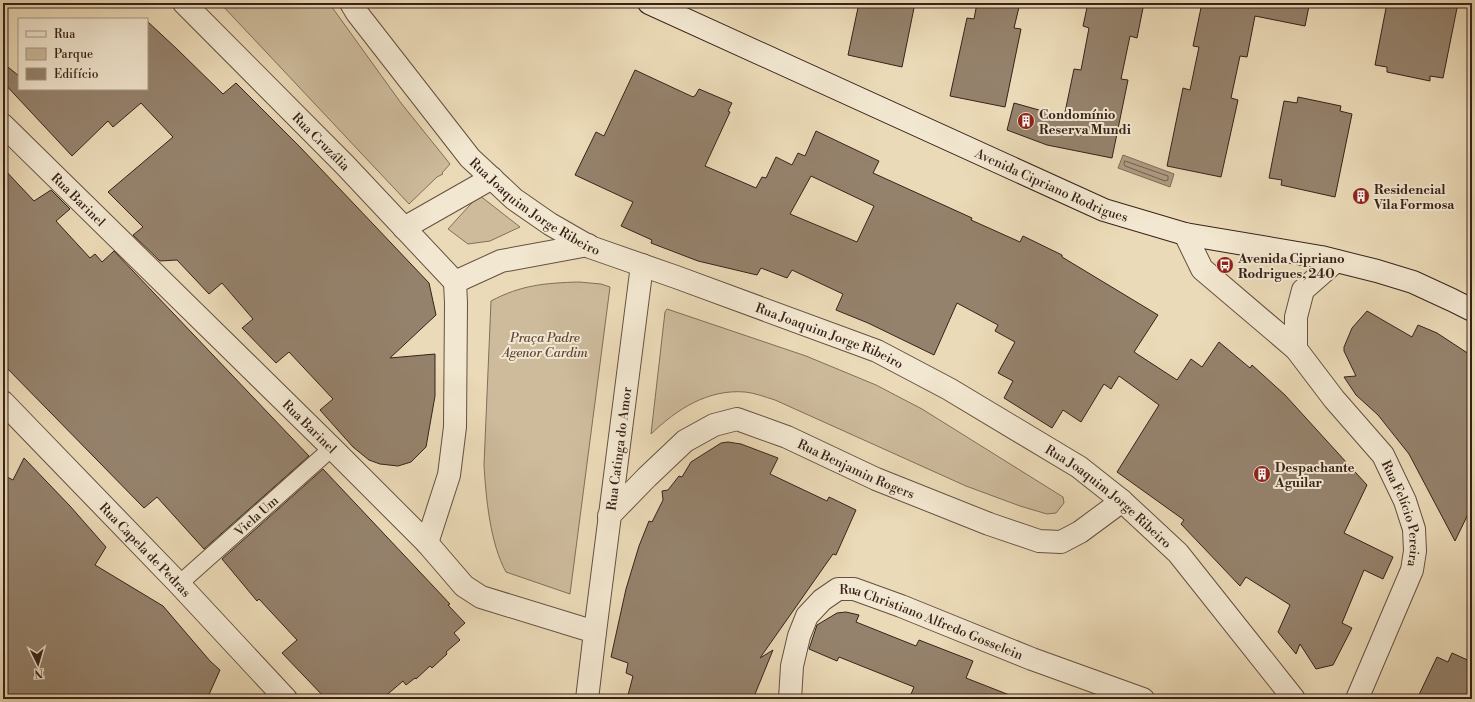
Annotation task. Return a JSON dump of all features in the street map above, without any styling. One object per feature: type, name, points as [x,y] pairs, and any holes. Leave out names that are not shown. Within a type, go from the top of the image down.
[{"type":"street","name":"Rua Cruzália","points":[[184,3],[345,165],[455,282]]},
{"type":"street","name":"Rua Joaquim Jorge Ribeiro","points":[[351,3],[357,13],[470,158],[514,199],[550,224],[588,246],[877,351],[949,389],[1079,467],[1122,501],[1178,553],[1294,699]]},
{"type":"street","name":"Avenida Cipriano Rodrigues","points":[[649,3],[1104,210],[1185,234],[1336,260],[1413,282],[1472,310]]},
{"type":"street","name":"Rua Barinel","points":[[3,125],[332,448],[427,543],[464,586],[481,597],[595,632]]},
{"type":"street","points":[[404,228],[492,178]]},
{"type":"street","name":"Rua Felício Pereira","points":[[1185,234],[1202,269],[1296,350],[1334,399],[1383,455],[1405,501],[1414,529],[1416,551],[1412,570],[1357,699]]},
{"type":"street","points":[[427,543],[449,475],[455,427],[455,282],[501,261],[588,246]]},
{"type":"street","points":[[1296,350],[1296,317],[1303,290],[1336,260]]},
{"type":"street","name":"Rua Catinga do Amor","points":[[595,632],[642,265]]},
{"type":"street","name":"Rua Capela de Pedras","points":[[3,402],[179,584],[286,699]]},
{"type":"street","name":"Rua Benjamin Rogers","points":[[609,516],[646,477],[685,441],[714,425],[737,419],[788,437],[876,479],[990,524],[1039,541],[1061,542],[1080,532],[1122,501]]},
{"type":"street","name":"Viela Um","points":[[179,584],[332,448]]},
{"type":"street","name":"Rua Christiano Alfredo Gosselein","points":[[790,699],[792,666],[799,636],[807,616],[822,600],[838,589],[854,589],[901,606],[1032,659],[1143,699]]},
{"type":"street","points":[[587,699],[595,632]]},
{"type":"green space","points":[[220,3],[329,3],[401,103],[450,164],[442,173],[443,174],[437,177],[409,204]]},
{"type":"green space","points":[[479,195],[520,227],[490,241],[468,244],[448,229]]},
{"type":"green space","name":"Praça Padre Agenor Cardim","points":[[579,282],[601,284],[610,287],[570,594],[506,572],[496,548],[490,520],[484,465],[491,301],[523,288],[555,283]]},
{"type":"green space","points":[[667,309],[806,356],[876,385],[922,409],[1063,497],[1064,503],[1056,513],[1047,514],[1020,506],[966,486],[775,400],[745,392],[718,394],[694,402],[671,416],[651,434],[665,312]]},
{"type":"water","points":[[1123,155],[1174,174],[1170,187],[1118,168]]},
{"type":"building","points":[[859,3],[915,3],[902,67],[848,55]]},
{"type":"building","points":[[977,3],[1020,3],[1014,28],[1021,29],[1005,107],[950,96],[967,18],[974,19]]},
{"type":"building","points":[[1088,3],[1144,3],[1137,38],[1130,36],[1121,79],[1128,80],[1112,158],[1047,145],[1007,130],[1014,103],[1064,117],[1074,69],[1081,70],[1089,28],[1083,26]]},
{"type":"building","points":[[1202,3],[1294,3],[1309,6],[1305,26],[1255,16],[1247,57],[1240,56],[1231,98],[1238,100],[1221,177],[1167,166],[1183,88],[1190,90],[1199,47],[1193,46]]},
{"type":"building","points":[[1387,3],[1458,3],[1443,78],[1430,76],[1430,81],[1387,72],[1387,67],[1375,65]]},
{"type":"building","points":[[148,22],[223,94],[236,83],[300,147],[429,283],[436,315],[390,358],[435,354],[435,396],[426,447],[411,462],[398,466],[380,464],[369,460],[353,447],[320,410],[333,399],[289,352],[276,363],[242,328],[253,319],[222,283],[209,294],[177,260],[160,261],[133,235],[143,227],[108,192],[173,137],[141,103],[113,127],[108,121],[72,156],[3,82],[3,63],[18,75],[18,90],[148,90]]},
{"type":"building","points":[[635,70],[693,97],[699,89],[732,103],[728,111],[730,112],[705,166],[756,188],[762,177],[766,178],[776,157],[792,165],[798,153],[805,156],[816,131],[879,161],[873,173],[972,218],[971,220],[1020,242],[1023,236],[1062,255],[1062,257],[1158,315],[1134,352],[1177,380],[1191,359],[1202,367],[1219,342],[1250,368],[1252,365],[1285,395],[1367,485],[1344,533],[1393,557],[1383,579],[1364,570],[1342,623],[1352,628],[1333,665],[1316,669],[1300,644],[1296,654],[1278,632],[1290,605],[1246,577],[1240,586],[1181,524],[1184,520],[1117,472],[1159,405],[1119,376],[1111,389],[1104,384],[1081,422],[1063,410],[1052,428],[1004,398],[1013,381],[998,373],[1015,342],[995,331],[998,325],[957,303],[934,355],[868,323],[836,310],[843,294],[792,270],[787,278],[761,268],[757,275],[698,261],[651,243],[652,240],[621,226],[633,202],[575,175],[596,132],[604,136]],"holes":[[[811,176],[874,206],[857,242],[790,214]]]},
{"type":"building","points":[[1298,97],[1341,106],[1340,111],[1352,114],[1335,197],[1281,185],[1282,180],[1269,178],[1284,101],[1297,103]]},
{"type":"building","points":[[3,168],[34,201],[51,190],[70,209],[56,221],[90,258],[95,254],[102,262],[114,251],[309,456],[204,549],[157,497],[144,508],[3,364]]},
{"type":"building","points":[[1367,311],[1412,337],[1418,325],[1437,333],[1472,356],[1472,506],[1455,541],[1409,454],[1378,415],[1356,395],[1344,377],[1356,376],[1344,351],[1344,347],[1352,328]]},
{"type":"building","points":[[728,442],[741,444],[778,458],[770,474],[827,501],[829,497],[856,510],[836,555],[833,554],[760,658],[773,650],[753,699],[627,699],[633,676],[626,673],[628,663],[611,657],[626,589],[639,546],[649,521],[652,522],[663,500],[662,491],[668,490],[679,476],[682,477],[691,462],[721,443]]},
{"type":"building","points":[[24,458],[70,506],[106,547],[95,565],[163,606],[210,661],[220,670],[207,699],[3,699],[3,475],[13,480]]},
{"type":"building","points":[[323,469],[450,604],[448,605],[465,623],[454,633],[460,640],[446,652],[447,654],[432,668],[430,666],[416,679],[415,678],[406,685],[403,681],[382,699],[326,699],[282,653],[297,640],[259,599],[257,601],[222,559]]},
{"type":"building","points":[[846,612],[859,615],[856,622],[916,646],[919,640],[973,661],[966,678],[1017,699],[909,699],[914,687],[839,657],[837,661],[809,649],[817,625],[837,613]]},
{"type":"building","points":[[1452,653],[1472,662],[1472,699],[1417,699],[1437,657],[1448,662]]},
{"type":"place","name":"Condomínio Reserva Mundi","points":[[1026,121]]},
{"type":"place","name":"Residencial Vila Formosa","points":[[1361,196]]},
{"type":"place","name":"Avenida Cipriano Rodrigues, 240","points":[[1225,265]]},
{"type":"place","name":"Despachante Aguilar","points":[[1262,474]]}]
